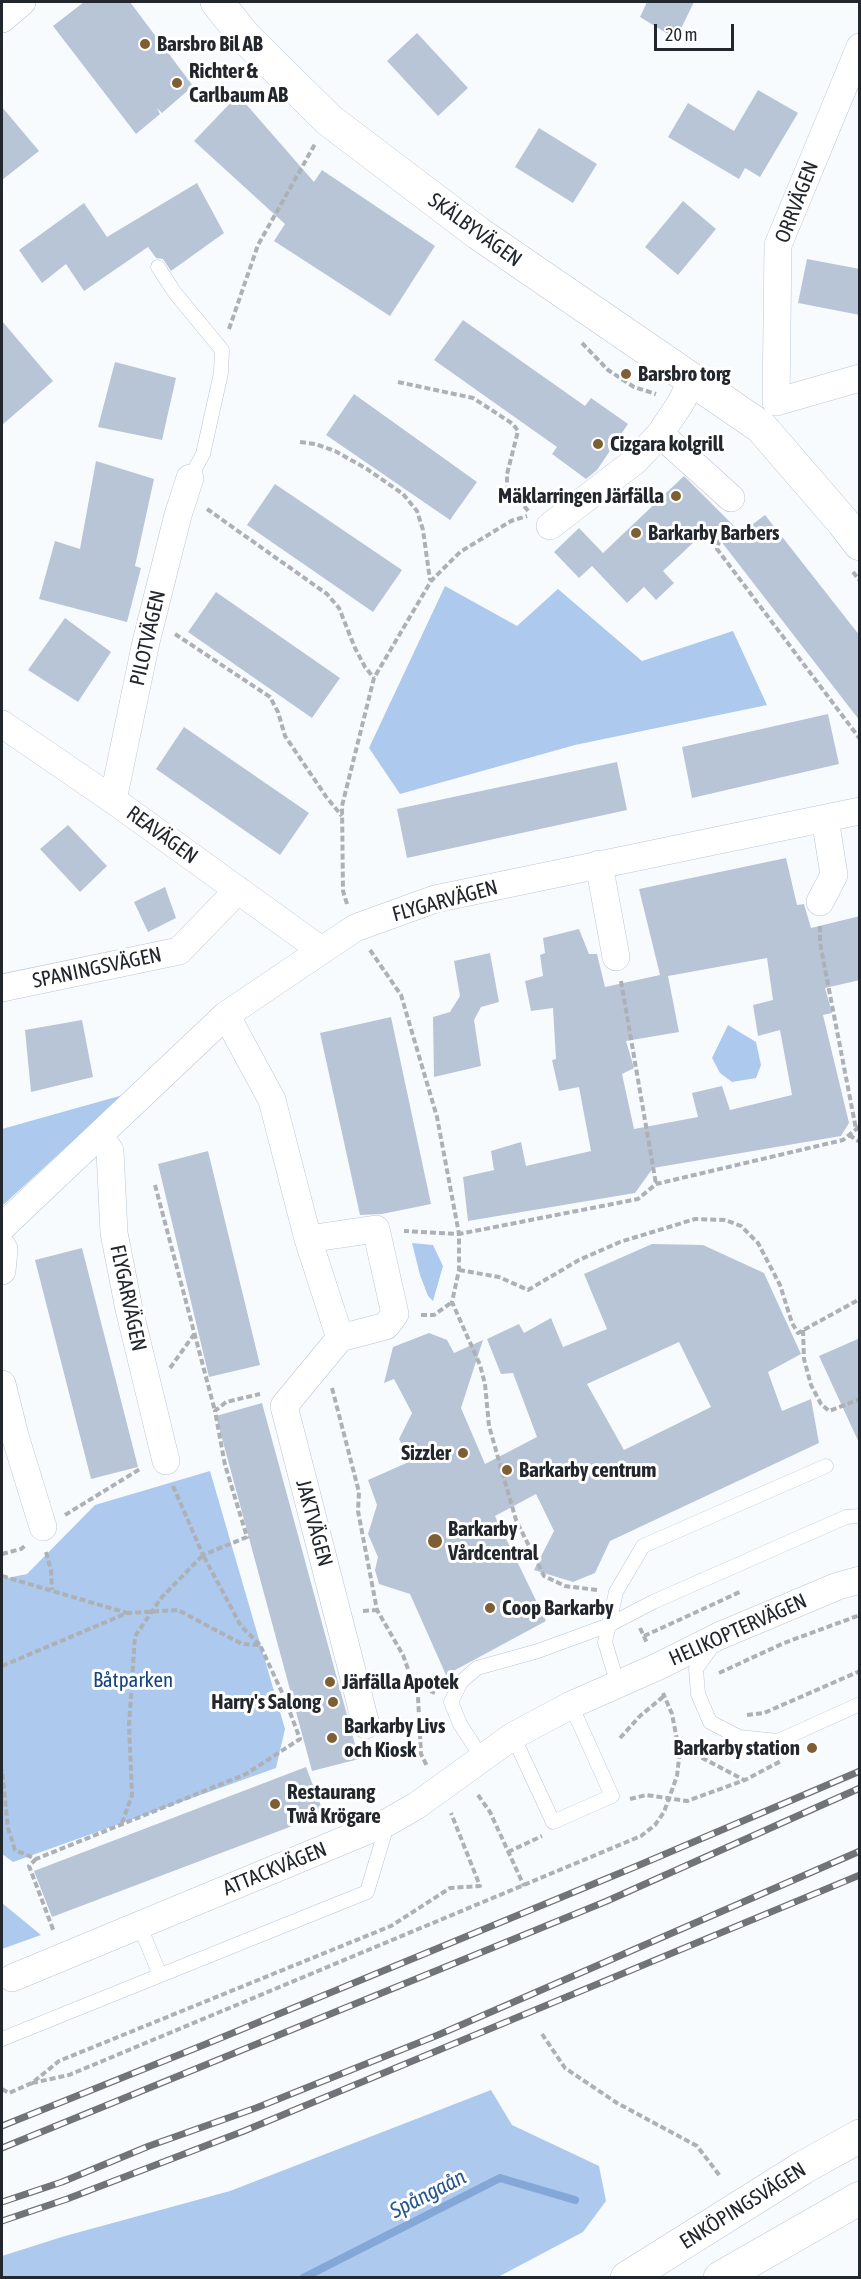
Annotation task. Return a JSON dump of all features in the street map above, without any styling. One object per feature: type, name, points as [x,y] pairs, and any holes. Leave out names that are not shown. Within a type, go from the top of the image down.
[{"type":"main road","name":"SKÄLBYVÄGEN","points":[[217,2],[245,37],[329,120],[477,233],[692,381],[768,414],[860,544]]},
{"type":"main road","name":"ENKÖPINGSVÄGEN","points":[[627,2277],[804,2167],[860,2136]]},
{"type":"main road","points":[[720,2277],[860,2198]]},
{"type":"street","points":[[2,19],[21,2]]},
{"type":"street","name":"ORRVÄGEN","points":[[768,414],[778,245],[860,47]]},
{"type":"street","points":[[768,414],[860,378]]},
{"type":"street","points":[[550,526],[635,461],[660,434],[692,381]]},
{"type":"street","points":[[660,434],[731,498]]},
{"type":"street","name":"PILOTVÄGEN","points":[[113,800],[150,626],[177,515],[188,485]]},
{"type":"street","name":"REAVÄGEN","points":[[2,724],[113,800],[321,950]]},
{"type":"street","name":"FLYGARVÄGEN","points":[[2,1227],[226,1015],[355,928],[435,899],[860,811]]},
{"type":"street","points":[[820,902],[834,875],[825,818]]},
{"type":"street","points":[[600,864],[616,957]]},
{"type":"street","name":"SPANINGSVÄGEN","points":[[2,988],[179,951],[238,890]]},
{"type":"street","points":[[226,1015],[272,1100],[308,1239],[340,1338],[386,1326],[395,1314],[376,1229],[308,1239]]},
{"type":"street","name":"FLYGARVÄGEN","points":[[99,1135],[110,1151],[114,1233],[129,1309],[166,1461]]},
{"type":"street","points":[[2,1246],[4,1249],[2,1270]]},
{"type":"street","name":"JAKTVÄGEN","points":[[340,1338],[284,1406],[366,1725]]},
{"type":"street","points":[[2,1384],[15,1436],[43,1527]]},
{"type":"street","name":"HELIKOPTERVÄGEN","points":[[618,1685],[719,1636],[838,1586],[860,1580]]},
{"type":"street","name":"ATTACKVÄGEN","points":[[12,1978],[444,1797],[482,1758],[513,1736],[571,1705],[618,1685]]},
{"type":"lane","points":[[158,267],[175,293],[222,350],[221,373],[203,454],[188,485]]},
{"type":"lane","points":[[618,1685],[605,1642],[616,1592],[643,1546],[826,1466]]},
{"type":"lane","points":[[482,1758],[460,1725],[451,1702],[461,1682],[477,1668],[538,1651],[609,1625],[653,1602],[846,1517],[860,1516]]},
{"type":"lane","points":[[719,1636],[696,1669],[698,1694],[711,1722],[740,1737],[778,1742],[860,1704]]},
{"type":"lane","points":[[513,1736],[554,1822],[612,1796],[571,1705]]},
{"type":"lane","points":[[2,2039],[367,1892],[388,1822]]},
{"type":"lane","points":[[139,1924],[160,1975]]},
{"type":"path","points":[[222,350],[258,245],[329,120]]},
{"type":"path","points":[[398,382],[473,398],[513,424],[518,431],[507,474],[507,486],[531,514],[511,521],[460,552],[431,581],[374,678],[342,806],[343,891],[355,928],[401,995],[437,1118],[459,1234],[459,1270],[452,1302],[480,1365],[489,1426],[516,1520],[544,1576],[565,1586],[591,1589]]},
{"type":"path","points":[[300,442],[335,451],[367,469],[403,494],[417,511],[423,530],[431,581]]},
{"type":"path","points":[[188,485],[327,594],[339,608],[355,648],[374,678]]},
{"type":"path","points":[[731,498],[717,549],[860,739]]},
{"type":"path","points":[[150,626],[174,634],[270,697],[278,712],[285,736],[342,816]]},
{"type":"path","points":[[376,1229],[459,1234],[638,1199],[656,1184],[843,1140],[858,1128],[820,943],[820,902]]},
{"type":"path","points":[[616,957],[656,1184]]},
{"type":"path","points":[[849,1135],[860,1142]]},
{"type":"path","points":[[155,1185],[215,1411]]},
{"type":"path","points":[[459,1270],[499,1277],[528,1290],[579,1260],[620,1242],[695,1219],[725,1220],[741,1226],[758,1243],[780,1285],[792,1323],[798,1333],[860,1299]]},
{"type":"path","points":[[395,1314],[434,1315],[452,1302]]},
{"type":"path","points":[[803,1330],[804,1359],[811,1385],[821,1404],[829,1411],[860,1399]]},
{"type":"path","points":[[32,2083],[59,2061],[391,1926],[450,1888],[480,1886],[444,1797],[421,1754],[418,1697],[403,1654],[377,1610],[358,1511],[359,1492],[332,1387]]},
{"type":"path","points":[[43,1527],[51,1570],[52,1590]]},
{"type":"path","points":[[63,1956],[29,1866],[36,1859],[246,1774],[300,1739],[285,1699],[260,1645],[241,1626],[202,1555],[162,1597],[135,1636],[129,1725],[132,1795],[122,1823]]},
{"type":"path","points":[[2,1576],[127,1613]]},
{"type":"path","points":[[2,2089],[9,2093],[32,2083],[69,2075],[641,1836],[655,1825],[669,1800],[677,1776],[679,1758],[672,1714],[664,1696],[659,1666],[644,1636],[742,1591]]},
{"type":"path","points":[[2,1666],[127,1613],[178,1610],[242,1644],[260,1645]]},
{"type":"path","points":[[714,1678],[719,1673],[784,1643],[860,1615]]},
{"type":"path","points":[[738,1713],[749,1716],[764,1713],[860,1671]]},
{"type":"path","points":[[620,1738],[641,1715],[664,1696]]},
{"type":"path","points":[[678,1745],[745,1780]]},
{"type":"path","points":[[612,1796],[625,1801],[646,1795],[687,1801],[745,1780],[785,1759]]},
{"type":"path","points":[[2,1770],[8,1828],[15,1850],[36,1859]]},
{"type":"path","points":[[474,1790],[490,1812],[524,1886]]},
{"type":"path","points":[[508,1852],[546,1834],[554,1822]]},
{"type":"path","points":[[542,2034],[565,2068],[617,2103],[697,2146],[720,2176]]},
{"type":"green space","points":[[445,586],[517,626],[558,589],[642,661],[733,631],[767,705],[575,745],[400,794],[369,748]]},
{"type":"green space","points":[[728,1025],[756,1042],[761,1065],[756,1078],[732,1082],[720,1073],[712,1058]]},
{"type":"green space","points":[[123,1095],[2,1206],[2,1129]]},
{"type":"green space","points":[[412,1243],[433,1245],[443,1266],[433,1301],[428,1296],[420,1275]]},
{"type":"green space","name":"Båtparken","points":[[210,1471],[285,1729],[276,1768],[13,1862],[2,1854],[2,1579],[27,1574],[95,1505]]},
{"type":"green space","points":[[2,1903],[41,1935],[2,1949]]},
{"type":"green space","points":[[491,2090],[512,2125],[599,2166],[606,2201],[583,2232],[498,2277],[2,2277],[2,2256],[65,2236],[230,2191]]},
{"type":"building","points":[[84,2],[130,2],[193,86],[162,113],[157,108],[160,114],[136,134],[53,26]]},
{"type":"building","points":[[647,2],[694,2],[676,39],[640,17]]},
{"type":"building","points":[[417,33],[468,88],[438,116],[387,61]]},
{"type":"building","points":[[758,90],[798,113],[760,177],[745,168],[739,179],[668,137],[688,103],[734,131]]},
{"type":"building","points":[[238,95],[314,182],[322,170],[435,246],[390,316],[274,241],[285,224],[194,141]]},
{"type":"building","points":[[2,107],[39,151],[2,180]]},
{"type":"building","points":[[539,128],[597,164],[573,203],[515,167]]},
{"type":"building","points":[[197,183],[224,233],[171,271],[163,259],[156,258],[148,247],[84,291],[66,264],[42,283],[19,250],[84,203],[107,237]]},
{"type":"building","points":[[683,201],[716,229],[678,275],[645,247]]},
{"type":"building","points":[[807,259],[860,269],[860,315],[798,303]]},
{"type":"building","points":[[463,320],[585,406],[591,398],[628,424],[597,470],[586,479],[552,454],[557,447],[434,360]]},
{"type":"building","points":[[2,321],[53,381],[2,425]]},
{"type":"building","points":[[115,362],[176,378],[162,440],[98,427]]},
{"type":"building","points":[[354,394],[477,482],[450,520],[326,435]]},
{"type":"building","points":[[96,461],[154,479],[135,566],[141,568],[127,622],[39,599],[55,541],[80,549]]},
{"type":"building","points":[[684,476],[741,533],[765,515],[860,636],[860,721],[710,527],[663,571],[674,583],[656,600],[644,587],[627,603],[592,566],[579,578],[554,552],[579,528],[603,553]]},
{"type":"building","points":[[275,484],[402,570],[373,612],[247,525]]},
{"type":"building","points":[[216,592],[340,678],[312,718],[188,632]]},
{"type":"building","points":[[65,618],[111,652],[78,702],[28,670]]},
{"type":"building","points":[[828,714],[839,764],[692,798],[682,747]]},
{"type":"building","points":[[184,727],[309,813],[280,855],[156,769]]},
{"type":"building","points":[[617,762],[627,810],[407,858],[397,809]]},
{"type":"building","points":[[68,825],[107,866],[80,892],[40,849]]},
{"type":"building","points":[[786,858],[797,905],[804,904],[811,928],[860,916],[860,980],[825,988],[832,1013],[823,1015],[849,1123],[841,1136],[653,1168],[635,1193],[468,1221],[463,1177],[494,1170],[491,1151],[521,1142],[526,1166],[591,1151],[579,1087],[559,1091],[552,1060],[556,1059],[553,1008],[531,1011],[525,981],[543,976],[540,955],[545,953],[543,938],[579,929],[589,954],[597,954],[605,987],[660,975],[639,889]],"holes":[[[767,958],[773,1000],[753,1005],[758,1036],[780,1030],[792,1095],[730,1110],[722,1086],[692,1093],[698,1117],[634,1129],[622,1074],[634,1068],[626,1041],[679,1032],[668,976]]]},
{"type":"building","points":[[165,887],[176,918],[148,932],[134,902]]},
{"type":"building","points":[[490,953],[499,1002],[481,1007],[474,1020],[481,1066],[434,1077],[433,1017],[450,1012],[460,996],[454,961]]},
{"type":"building","points":[[391,1017],[431,1204],[382,1214],[360,1215],[320,1033]]},
{"type":"building","points":[[82,1020],[93,1077],[31,1092],[25,1030]]},
{"type":"building","points":[[208,1151],[260,1365],[209,1377],[158,1164]]},
{"type":"building","points":[[652,1244],[703,1245],[764,1273],[801,1354],[768,1372],[782,1411],[811,1399],[819,1443],[610,1541],[595,1573],[573,1582],[534,1570],[554,1531],[536,1494],[495,1516],[546,1621],[446,1675],[410,1594],[379,1584],[375,1570],[378,1557],[368,1534],[377,1505],[368,1480],[411,1461],[399,1439],[412,1413],[394,1379],[384,1383],[393,1347],[429,1333],[447,1340],[454,1353],[483,1340],[461,1408],[485,1464],[537,1437],[513,1373],[501,1374],[487,1339],[519,1324],[524,1333],[551,1318],[563,1347],[607,1329],[584,1274]],"holes":[[[679,1342],[711,1407],[624,1450],[587,1384]]]},
{"type":"building","points":[[82,1248],[138,1467],[91,1479],[35,1260]]},
{"type":"building","points":[[860,1338],[860,1445],[819,1356]]},
{"type":"building","points":[[262,1403],[359,1759],[312,1771],[216,1416]]},
{"type":"building","points":[[306,1767],[324,1814],[52,1917],[34,1871]]},
{"type":"waterway","name":"Spångaån","points":[[303,2278],[500,2178],[575,2200]]},
{"type":"railway","points":[[2,2126],[637,1866],[860,1771]]},
{"type":"railway","points":[[2,2148],[607,1901],[860,1788]]},
{"type":"railway","points":[[2,2202],[62,2182],[149,2146],[256,2108],[438,2035],[860,1851]]},
{"type":"railway","points":[[2,2221],[67,2199],[244,2131],[860,1875]]},
{"type":"place","name":"Barsbro Bil AB","points":[[145,44]]},
{"type":"place","name":"Richter & Carlbaum AB","points":[[177,83]]},
{"type":"place","name":"Barsbro torg","points":[[626,374]]},
{"type":"place","name":"Cizgara kolgrill","points":[[598,444]]},
{"type":"place","name":"Mäklarringen Järfälla","points":[[676,496]]},
{"type":"place","name":"Barkarby Barbers","points":[[636,533]]},
{"type":"place","name":"Sizzler","points":[[463,1453]]},
{"type":"place","name":"Barkarby centrum","points":[[507,1470]]},
{"type":"place","name":"Barkarby Vårdcentral","points":[[435,1541]]},
{"type":"place","name":"Coop Barkarby","points":[[490,1608]]},
{"type":"place","name":"Järfälla Apotek","points":[[330,1682]]},
{"type":"place","name":"Harry's Salong","points":[[333,1702]]},
{"type":"place","name":"Barkarby Livs och Kiosk","points":[[332,1738]]},
{"type":"place","name":"Barkarby station","points":[[812,1748]]},
{"type":"place","name":"Restaurang Twå Krögare","points":[[275,1804]]}]
